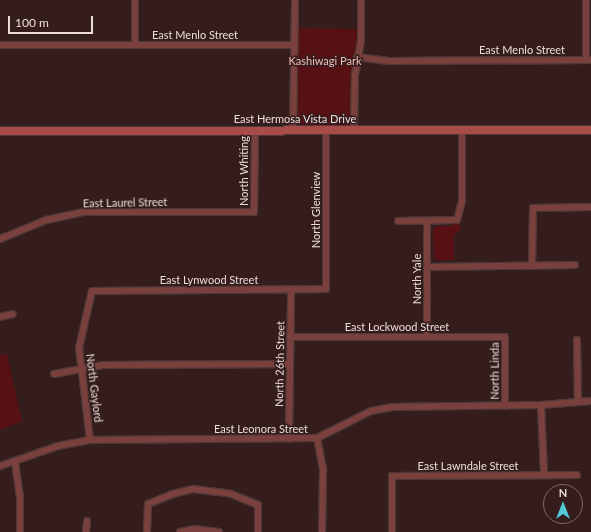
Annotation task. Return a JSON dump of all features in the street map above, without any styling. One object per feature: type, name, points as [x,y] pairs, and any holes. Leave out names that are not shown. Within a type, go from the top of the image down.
[{"type":"street","points":[[135,0],[135,45]]},
{"type":"street","points":[[294,131],[295,0]]},
{"type":"street","points":[[354,130],[357,57],[361,42],[361,0]]},
{"type":"street","points":[[586,0],[589,60]]},
{"type":"street","name":"East Menlo Street","points":[[0,45],[294,45]]},
{"type":"street","name":"East Menlo Street","points":[[357,57],[389,61],[589,60]]},
{"type":"street","name":"East Hermosa Vista Drive","points":[[0,130],[591,130]]},
{"type":"street","name":"North Whiting","points":[[254,212],[255,131]]},
{"type":"street","name":"North Glenview","points":[[326,131],[326,289]]},
{"type":"street","points":[[398,221],[457,220],[462,201],[462,131]]},
{"type":"street","points":[[532,266],[532,208],[591,207]]},
{"type":"street","name":"East Laurel Street","points":[[0,239],[46,220],[84,212],[254,212]]},
{"type":"street","name":"North Yale","points":[[427,221],[427,337]]},
{"type":"street","points":[[427,267],[575,266]]},
{"type":"street","name":"North 26th Street","points":[[289,439],[291,289]]},
{"type":"street","name":"East Lynwood Street","points":[[92,291],[326,289]]},
{"type":"street","name":"North Gaylord","points":[[90,440],[79,348],[92,291]]},
{"type":"street","points":[[0,317],[12,314]]},
{"type":"street","name":"East Lockwood Street","points":[[290,337],[505,337]]},
{"type":"street","name":"North Linda","points":[[505,337],[505,406]]},
{"type":"street","points":[[577,340],[578,401]]},
{"type":"street","points":[[54,374],[103,365],[290,364]]},
{"type":"street","name":"East Leonora Street","points":[[0,466],[58,446],[90,440],[317,438],[371,411],[391,406],[505,406],[591,401]]},
{"type":"street","points":[[541,405],[544,475]]},
{"type":"street","points":[[317,438],[323,470],[322,532]]},
{"type":"street","points":[[15,462],[20,496],[20,532]]},
{"type":"street","name":"East Lawndale Street","points":[[392,532],[392,476],[577,475]]},
{"type":"street","points":[[147,532],[148,504],[173,494],[193,490],[231,494],[258,505],[258,532]]},
{"type":"street","points":[[86,532],[87,521]]},
{"type":"street","points":[[180,532],[194,530],[219,532]]},
{"type":"green space","name":"Kashiwagi Park","points":[[294,28],[361,29],[357,57],[354,130],[293,131]]},
{"type":"green space","points":[[458,222],[461,229],[454,235],[454,260],[437,260],[434,257],[433,230],[437,226],[450,226]]},
{"type":"green space","points":[[7,354],[22,421],[0,430],[0,355]]}]
